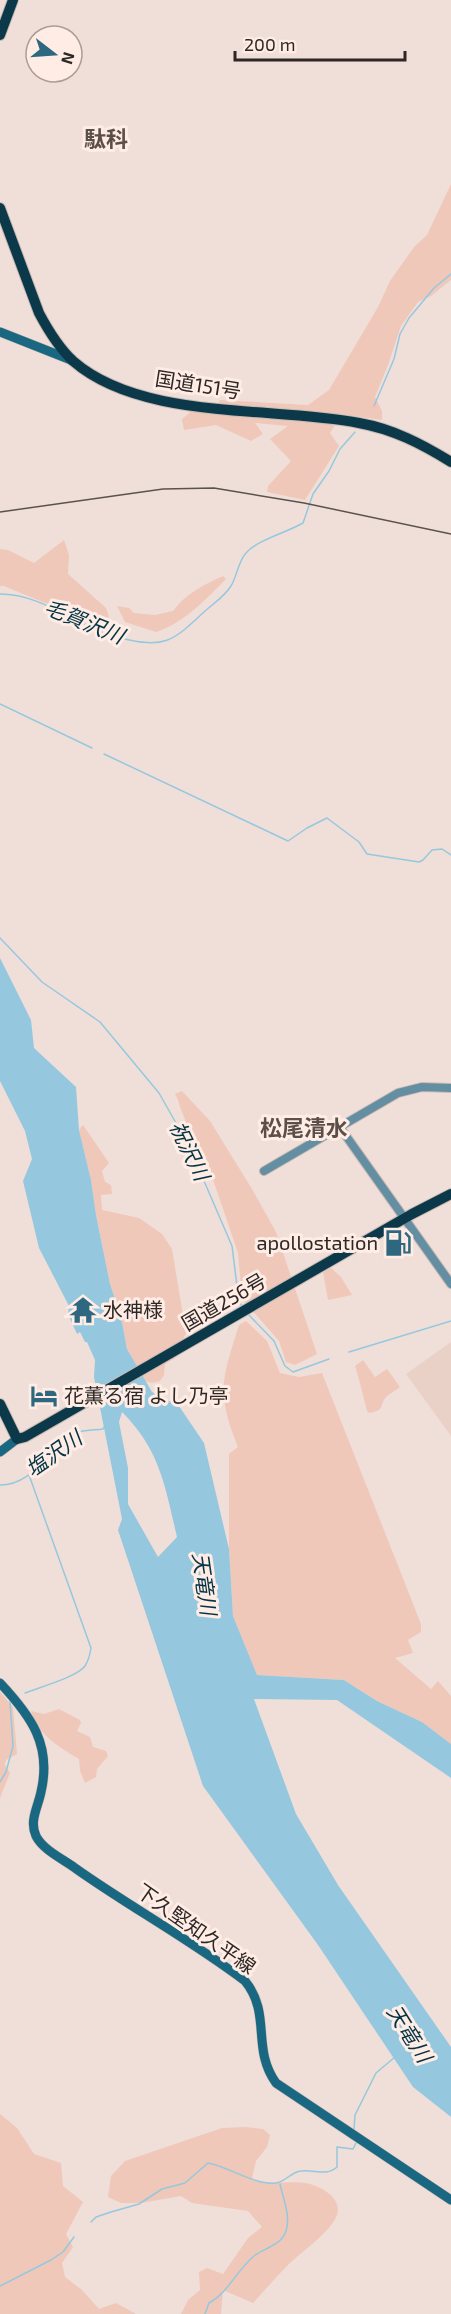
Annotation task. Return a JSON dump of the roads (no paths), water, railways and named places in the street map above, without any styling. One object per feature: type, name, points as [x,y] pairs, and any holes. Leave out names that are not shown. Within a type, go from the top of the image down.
[{"type":"highway","points":[[0,34],[13,0]]},
{"type":"highway","name":"国道151号","points":[[0,208],[39,313],[52,336],[73,361],[87,371],[117,386],[160,400],[186,405],[360,423],[399,434],[451,462]]},
{"type":"highway","name":"国道256号","points":[[17,1438],[25,1437],[451,1194]]},
{"type":"highway","points":[[0,1404],[17,1438]]},
{"type":"main road","points":[[0,332],[73,361]]},
{"type":"main road","points":[[0,1452],[17,1438]]},
{"type":"main road","name":"下久堅知久平線","points":[[0,1683],[25,1713],[42,1745],[43,1779],[33,1824],[38,1840],[98,1884],[245,1982],[257,2000],[261,2021],[262,2053],[265,2064],[276,2083],[451,2200]]},
{"type":"street","points":[[264,1171],[339,1126],[407,1090],[427,1086],[451,1088]]},
{"type":"street","points":[[339,1126],[451,1284]]},
{"type":"water","name":"天竜川","points":[[0,958],[31,1020],[34,1048],[76,1087],[79,1130],[91,1180],[110,1284],[121,1317],[127,1349],[152,1392],[179,1406],[204,1443],[229,1549],[233,1616],[257,1675],[344,1680],[377,1701],[422,1722],[451,1744],[451,1778],[337,1700],[254,1699],[296,1814],[338,1885],[451,2047],[451,2117],[413,2087],[318,1945],[203,1786],[118,1530],[122,1519],[94,1377],[95,1360],[87,1342],[80,1332],[77,1334],[68,1314],[69,1306],[39,1248],[23,1181],[32,1159],[25,1131],[0,1081]],"holes":[[[122,1412],[145,1440],[159,1470],[177,1537],[158,1557],[128,1504],[128,1468],[119,1422]]]},
{"type":"waterway","name":"毛賀沢川","points":[[374,406],[394,359],[400,334],[409,318],[434,288],[451,274]]},
{"type":"waterway","name":"毛賀沢川","points":[[0,594],[32,599],[90,627],[120,638],[148,643],[168,640],[185,629],[225,593],[231,586],[243,557],[251,548],[303,523],[313,494],[329,471],[340,449],[355,432]]},
{"type":"waterway","points":[[0,704],[92,748]]},
{"type":"waterway","points":[[104,754],[288,841],[327,818],[359,842],[367,854],[419,862],[432,850],[442,849],[451,855]]},
{"type":"waterway","name":"祝沢川","points":[[0,938],[42,982],[100,1022],[159,1093],[189,1146],[232,1246],[239,1302],[242,1306]]},
{"type":"waterway","name":"祝沢川","points":[[248,1314],[274,1341],[285,1366],[293,1372],[329,1359]]},
{"type":"waterway","name":"祝沢川","points":[[349,1352],[451,1321]]},
{"type":"waterway","name":"塩沢川","points":[[0,1485],[23,1478],[68,1438],[79,1432],[103,1429],[105,1426]]},
{"type":"waterway","points":[[25,1693],[81,1670],[87,1662],[91,1648],[29,1475]]},
{"type":"waterway","points":[[0,1782],[6,1772],[13,1746],[10,1701]]},
{"type":"waterway","points":[[354,2129],[355,2115],[376,2073],[395,2057]]},
{"type":"waterway","points":[[91,2222],[96,2217],[139,2204],[162,2189],[185,2183],[208,2163],[260,2182],[276,2183],[297,2172],[329,2172],[337,2167],[337,2147],[353,2149],[356,2143]]},
{"type":"waterway","points":[[205,2314],[209,2303],[222,2293],[254,2256],[277,2243],[284,2236],[288,2220],[280,2184]]},
{"type":"waterway","points":[[0,2286],[51,2260],[63,2252],[74,2237]]},
{"type":"railway","points":[[0,512],[163,489],[214,488],[304,503],[451,534]]},
{"type":"place","name":"apollostation","points":[[398,1243]]},
{"type":"place","name":"水神様","points":[[83,1310]]},
{"type":"place","name":"花薫る宿 よし乃亭","points":[[44,1396]]},
{"type":"district","name":"駄科","points":[[106,139]]},
{"type":"district","name":"松尾清水","points":[[304,1128]]}]
